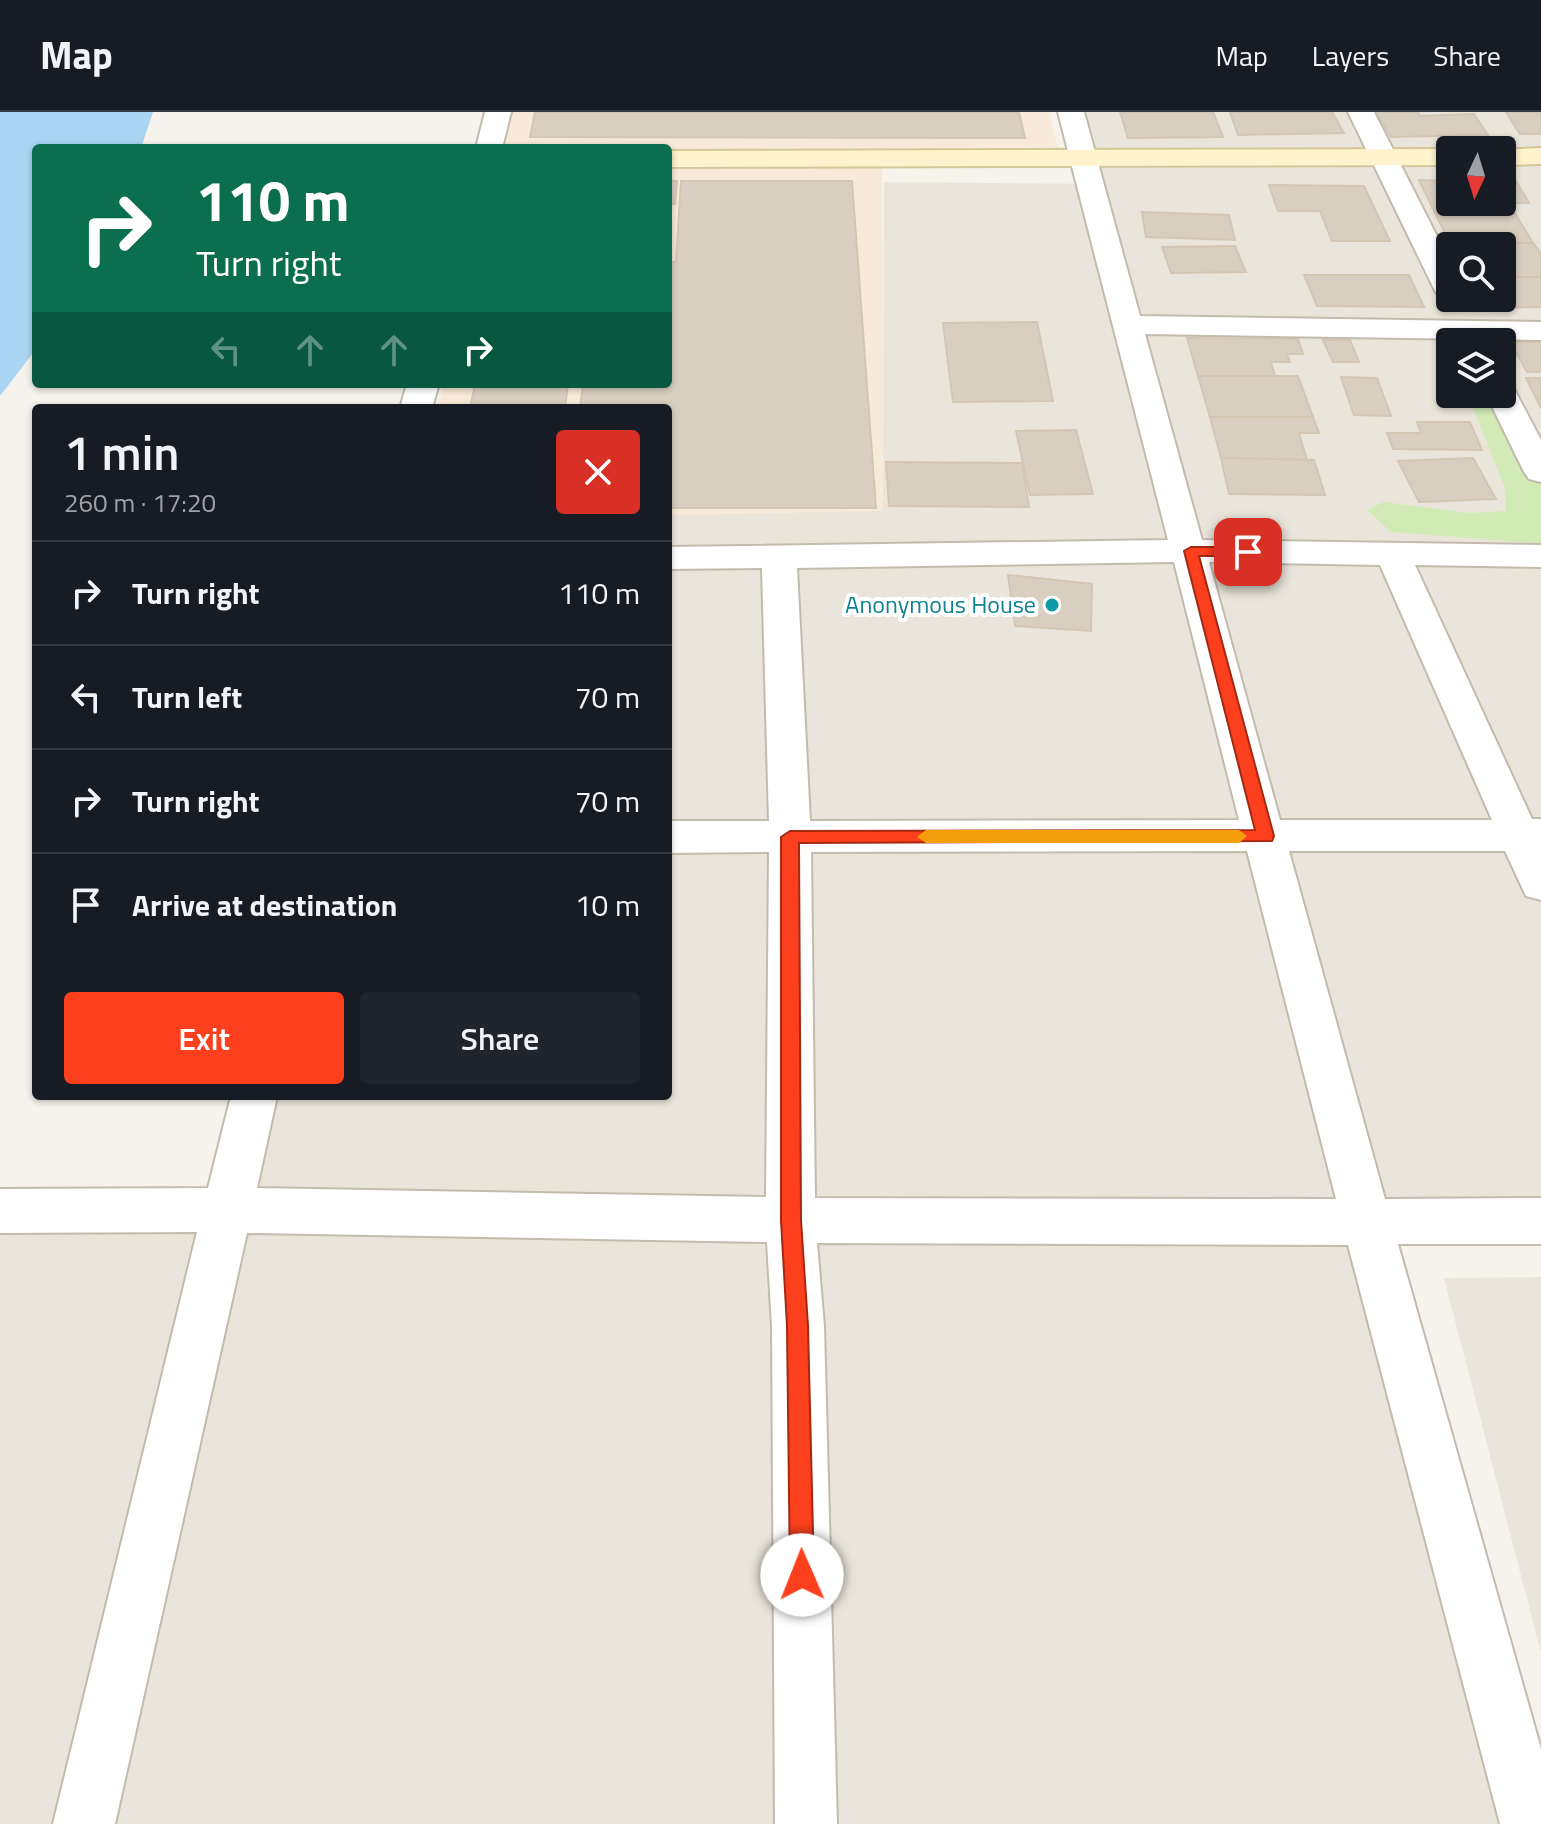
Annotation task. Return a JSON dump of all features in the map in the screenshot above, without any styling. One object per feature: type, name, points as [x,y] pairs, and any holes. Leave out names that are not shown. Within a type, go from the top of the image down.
[{"type":"street","points":[[490,144],[498,112]]},
{"type":"street","points":[[1071,112],[1531,1824]]},
{"type":"street","points":[[1361,112],[1436,263]]},
{"type":"street","points":[[1516,157],[1541,156]]},
{"type":"street","points":[[672,159],[1436,157]]},
{"type":"street","points":[[1129,325],[1436,336]]},
{"type":"street","points":[[1516,333],[1541,331]]},
{"type":"street","points":[[1509,408],[1541,472]]},
{"type":"street","points":[[672,558],[1191,551],[1541,556]]},
{"type":"street","points":[[1392,553],[1531,835],[1541,884]]},
{"type":"street","points":[[779,557],[790,837],[791,1220],[798,1342],[806,1824]]},
{"type":"street","points":[[672,837],[1531,835]]},
{"type":"street","points":[[84,1824],[253,1100]]},
{"type":"street","points":[[0,1211],[227,1210],[791,1220],[1541,1221]]},
{"type":"shaded area","points":[[510,112],[1049,112],[1059,152],[882,155],[883,511],[672,515],[672,404],[439,404],[443,388],[672,388],[672,144],[502,144]]},
{"type":"shaded area","points":[[1084,112],[1541,112],[1541,1201],[1344,1207],[1515,1824],[0,1824],[0,1220],[252,1211],[278,1100],[672,1100],[672,515],[883,510],[884,182],[1103,184]]},
{"type":"shaded area","points":[[1541,1277],[1541,1653],[1444,1278]]},
{"type":"green space","points":[[1516,402],[1541,450],[1541,544],[1391,532],[1367,510],[1384,502],[1469,513],[1506,511],[1505,488],[1473,408],[1516,408]]},
{"type":"water","points":[[0,112],[153,112],[142,144],[32,144],[32,354],[0,396]]},
{"type":"building","points":[[535,112],[1019,112],[1025,138],[530,137]]},
{"type":"building","points":[[1120,112],[1213,112],[1223,137],[1128,138]]},
{"type":"building","points":[[1230,112],[1332,112],[1344,133],[1238,135]]},
{"type":"building","points":[[1375,112],[1418,112],[1420,116],[1474,114],[1488,135],[1436,136],[1391,137]]},
{"type":"building","points":[[1506,112],[1541,112],[1541,134],[1520,134]]},
{"type":"building","points":[[1419,180],[1436,181],[1435,213]]},
{"type":"building","points":[[672,181],[677,181],[675,204],[672,204]]},
{"type":"building","points":[[681,181],[852,181],[876,508],[672,508],[672,404],[580,404],[582,388],[672,388],[672,262],[676,262]]},
{"type":"building","points":[[1516,181],[1529,203],[1516,203]]},
{"type":"building","points":[[1269,185],[1364,186],[1390,241],[1332,241],[1320,211],[1278,211]]},
{"type":"building","points":[[1142,212],[1229,215],[1235,240],[1146,237]]},
{"type":"building","points":[[1516,215],[1533,243],[1516,243],[1516,232],[1444,232],[1436,216]]},
{"type":"building","points":[[1516,243],[1533,243],[1541,253],[1541,277],[1516,277]]},
{"type":"building","points":[[1235,246],[1246,272],[1171,273],[1162,247]]},
{"type":"building","points":[[1304,275],[1409,275],[1424,307],[1317,306]]},
{"type":"building","points":[[1516,277],[1541,277],[1541,307],[1516,307]]},
{"type":"building","points":[[1037,322],[1053,401],[953,402],[943,323]]},
{"type":"building","points":[[1187,338],[1298,339],[1303,354],[1287,354],[1290,362],[1271,362],[1275,376],[1198,376]]},
{"type":"building","points":[[1323,340],[1350,340],[1359,362],[1333,362]]},
{"type":"building","points":[[1516,342],[1541,342],[1541,372],[1527,372],[1516,353]]},
{"type":"building","points":[[1198,376],[1298,376],[1313,417],[1210,417]]},
{"type":"building","points":[[1341,377],[1377,378],[1391,416],[1354,415]]},
{"type":"building","points":[[1526,378],[1541,378],[1541,408]]},
{"type":"building","points":[[474,388],[568,388],[566,404],[471,404]]},
{"type":"building","points":[[1210,417],[1313,417],[1319,433],[1299,433],[1307,460],[1221,458]]},
{"type":"building","points":[[1417,422],[1470,422],[1482,450],[1393,449],[1387,433],[1421,433]]},
{"type":"building","points":[[1076,430],[1093,494],[1030,495],[1016,431]]},
{"type":"building","points":[[1221,458],[1314,460],[1325,495],[1229,494]]},
{"type":"building","points":[[1473,458],[1496,499],[1419,502],[1398,461]]},
{"type":"building","points":[[886,462],[1022,463],[1029,507],[889,506]]},
{"type":"building","name":"Anonymous House","points":[[1008,575],[1092,584],[1091,631],[1015,626]]},
{"type":"slow traffic","points":[[926,837],[1239,836]]},
{"type":"place","name":"Anonymous House","points":[[1052,605]]},
{"type":"route","points":[[802,1575],[798,1326],[791,1220],[790,837],[1266,836],[1191,551],[1248,552]]}]
